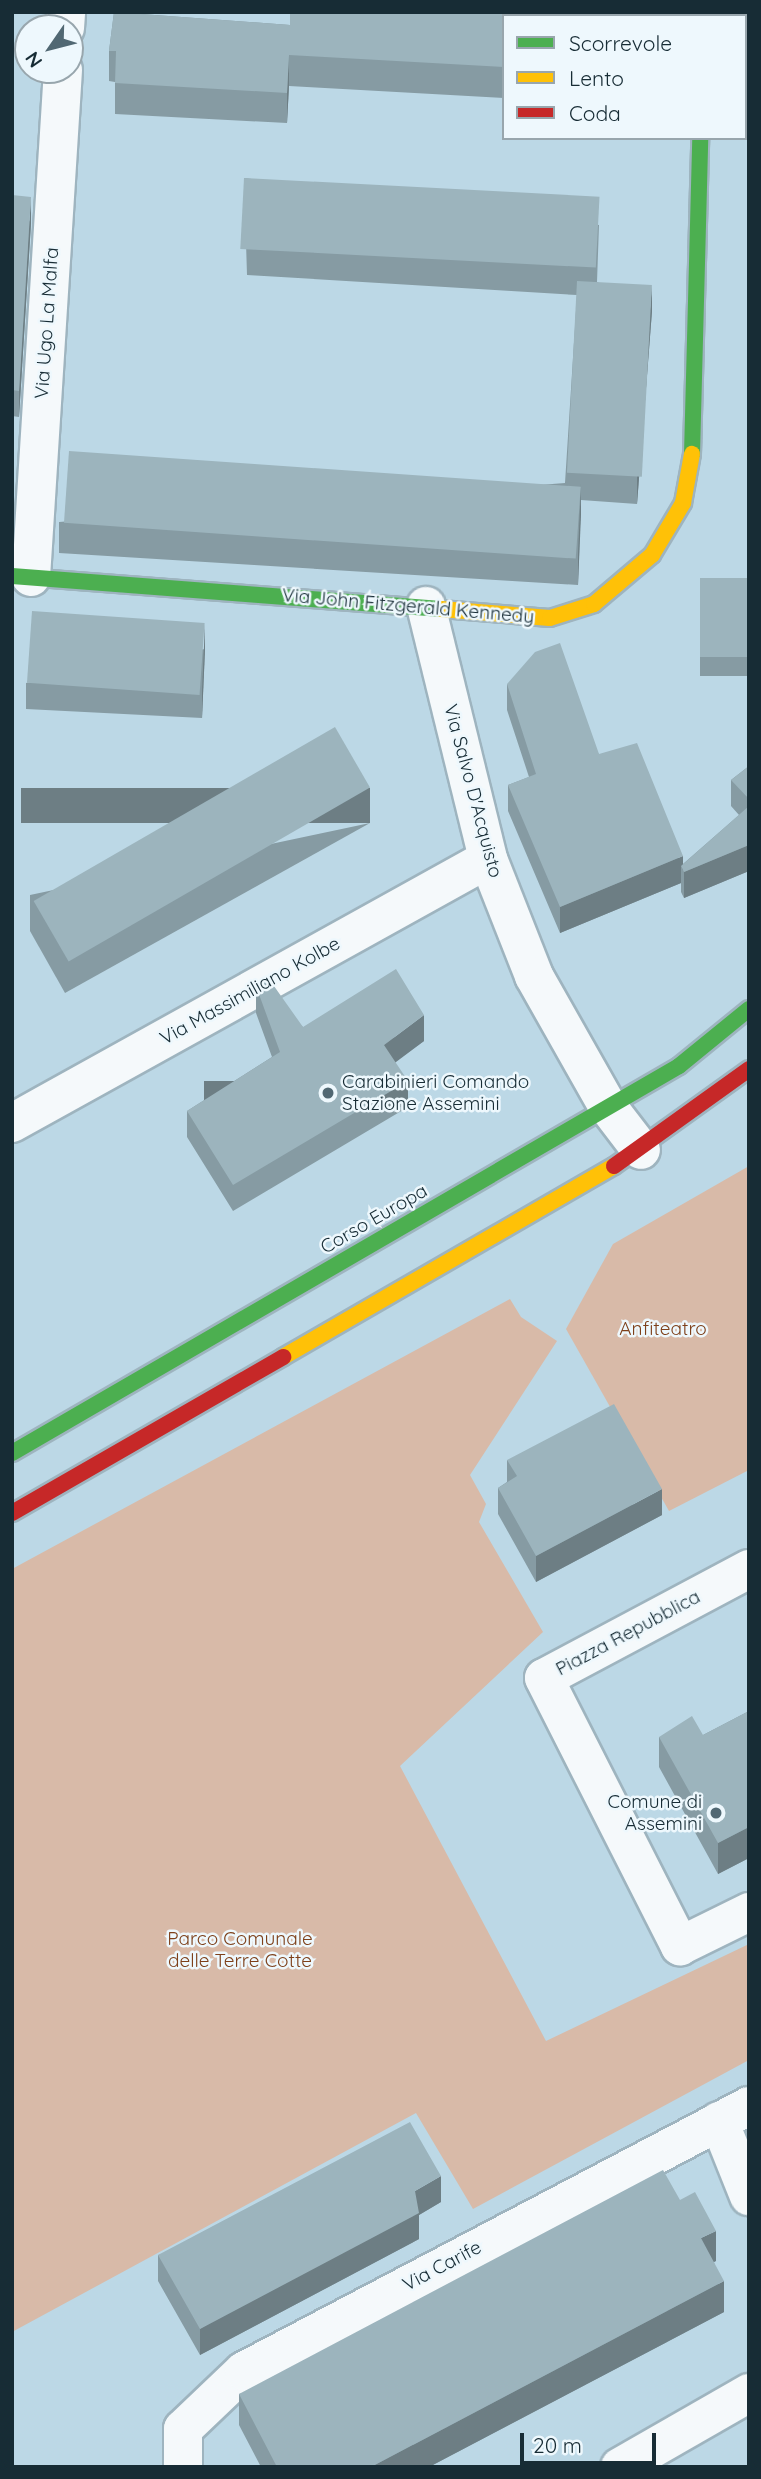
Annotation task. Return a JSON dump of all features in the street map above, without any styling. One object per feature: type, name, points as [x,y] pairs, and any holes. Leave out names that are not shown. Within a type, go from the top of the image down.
[{"type":"street","name":"Via Ugo La Malfa","points":[[21,576],[62,84]]},
{"type":"street","name":"Via John Fitzgerald Kennedy","points":[[21,576],[426,606],[550,618],[594,604],[652,555],[683,503],[692,458],[701,140]]},
{"type":"street","name":"Via Salvo D'Acquisto","points":[[426,606],[488,859],[534,976],[608,1107],[641,1150]]},
{"type":"street","name":"Via Massimiliano Kolbe","points":[[12,1123],[488,859]]},
{"type":"street","name":"Corso Europa","points":[[12,1453],[679,1066],[749,1009]]},
{"type":"street","points":[[12,1513],[641,1150],[749,1069]]},
{"type":"street","name":"Piazza Repubblica","points":[[749,1569],[544,1678],[680,1946],[749,1912]]},
{"type":"street","points":[[734,2113],[749,2196]]},
{"type":"street","name":"Via Carife","points":[[183,2467],[183,2429],[244,2371],[734,2113]]},
{"type":"street","points":[[620,2467],[749,2393]]},
{"type":"green space","name":"Anfiteatro","points":[[749,1166],[749,1470],[669,1511],[566,1329],[613,1244]]},
{"type":"green space","name":"Parco Comunale delle Terre Cotte","points":[[510,1299],[521,1317],[557,1341],[470,1475],[486,1504],[479,1522],[543,1632],[400,1766],[546,2041],[749,1944],[749,2060],[473,2209],[416,2113],[12,2332],[12,1569]]},
{"type":"building","points":[[114,12],[290,25],[290,12],[610,12],[502,14],[502,67],[289,55],[287,93],[115,83],[116,51],[109,51]]},
{"type":"building","points":[[244,178],[600,197],[596,268],[240,249]]},
{"type":"building","points":[[12,195],[31,197],[19,391],[12,390]]},
{"type":"building","points":[[577,281],[652,285],[642,477],[567,473]]},
{"type":"building","points":[[69,451],[581,487],[576,559],[64,523]]},
{"type":"building","points":[[700,578],[749,578],[749,657],[700,657]]},
{"type":"building","points":[[32,611],[205,623],[200,695],[27,683]]},
{"type":"building","points":[[560,643],[599,754],[637,743],[683,856],[560,907],[508,785],[536,774],[507,684],[535,652]]},
{"type":"building","points":[[335,727],[370,788],[69,962],[34,901]]},
{"type":"building","points":[[749,766],[749,799],[731,780]]},
{"type":"building","points":[[749,806],[749,845],[684,872],[681,866]]},
{"type":"building","name":"Carabinieri Comando Stazione Assemini","points":[[396,969],[424,1015],[384,1045],[408,1081],[233,1185],[187,1111],[280,1052],[256,986],[269,979],[303,1027]]},
{"type":"building","points":[[614,1404],[662,1489],[536,1556],[498,1488],[517,1476],[507,1460]]},
{"type":"building","name":"Comune di Assemini","points":[[749,1711],[749,1827],[718,1843],[659,1737],[692,1716],[703,1735]]},
{"type":"building","points":[[410,2122],[441,2176],[415,2191],[419,2213],[200,2329],[158,2255]]},
{"type":"building","points":[[663,2170],[680,2200],[695,2192],[716,2231],[701,2238],[724,2281],[371,2467],[277,2467],[239,2394]]},
{"type":"traffic: fast","points":[[692,454],[700,140]]},
{"type":"traffic: fast","points":[[12,576],[441,609]]},
{"type":"traffic: fast","points":[[12,1453],[679,1066],[749,1009]]},
{"type":"traffic: slow","points":[[441,609],[550,618],[594,604],[652,555],[683,503],[692,454]]},
{"type":"traffic: slow","points":[[283,1357],[614,1166]]},
{"type":"traffic: jam","points":[[614,1166],[749,1069]]},
{"type":"traffic: jam","points":[[12,1513],[283,1357]]},
{"type":"place","name":"Carabinieri Comando Stazione Assemini","points":[[328,1093]]},
{"type":"place","name":"Comune di Assemini","points":[[716,1813]]}]
